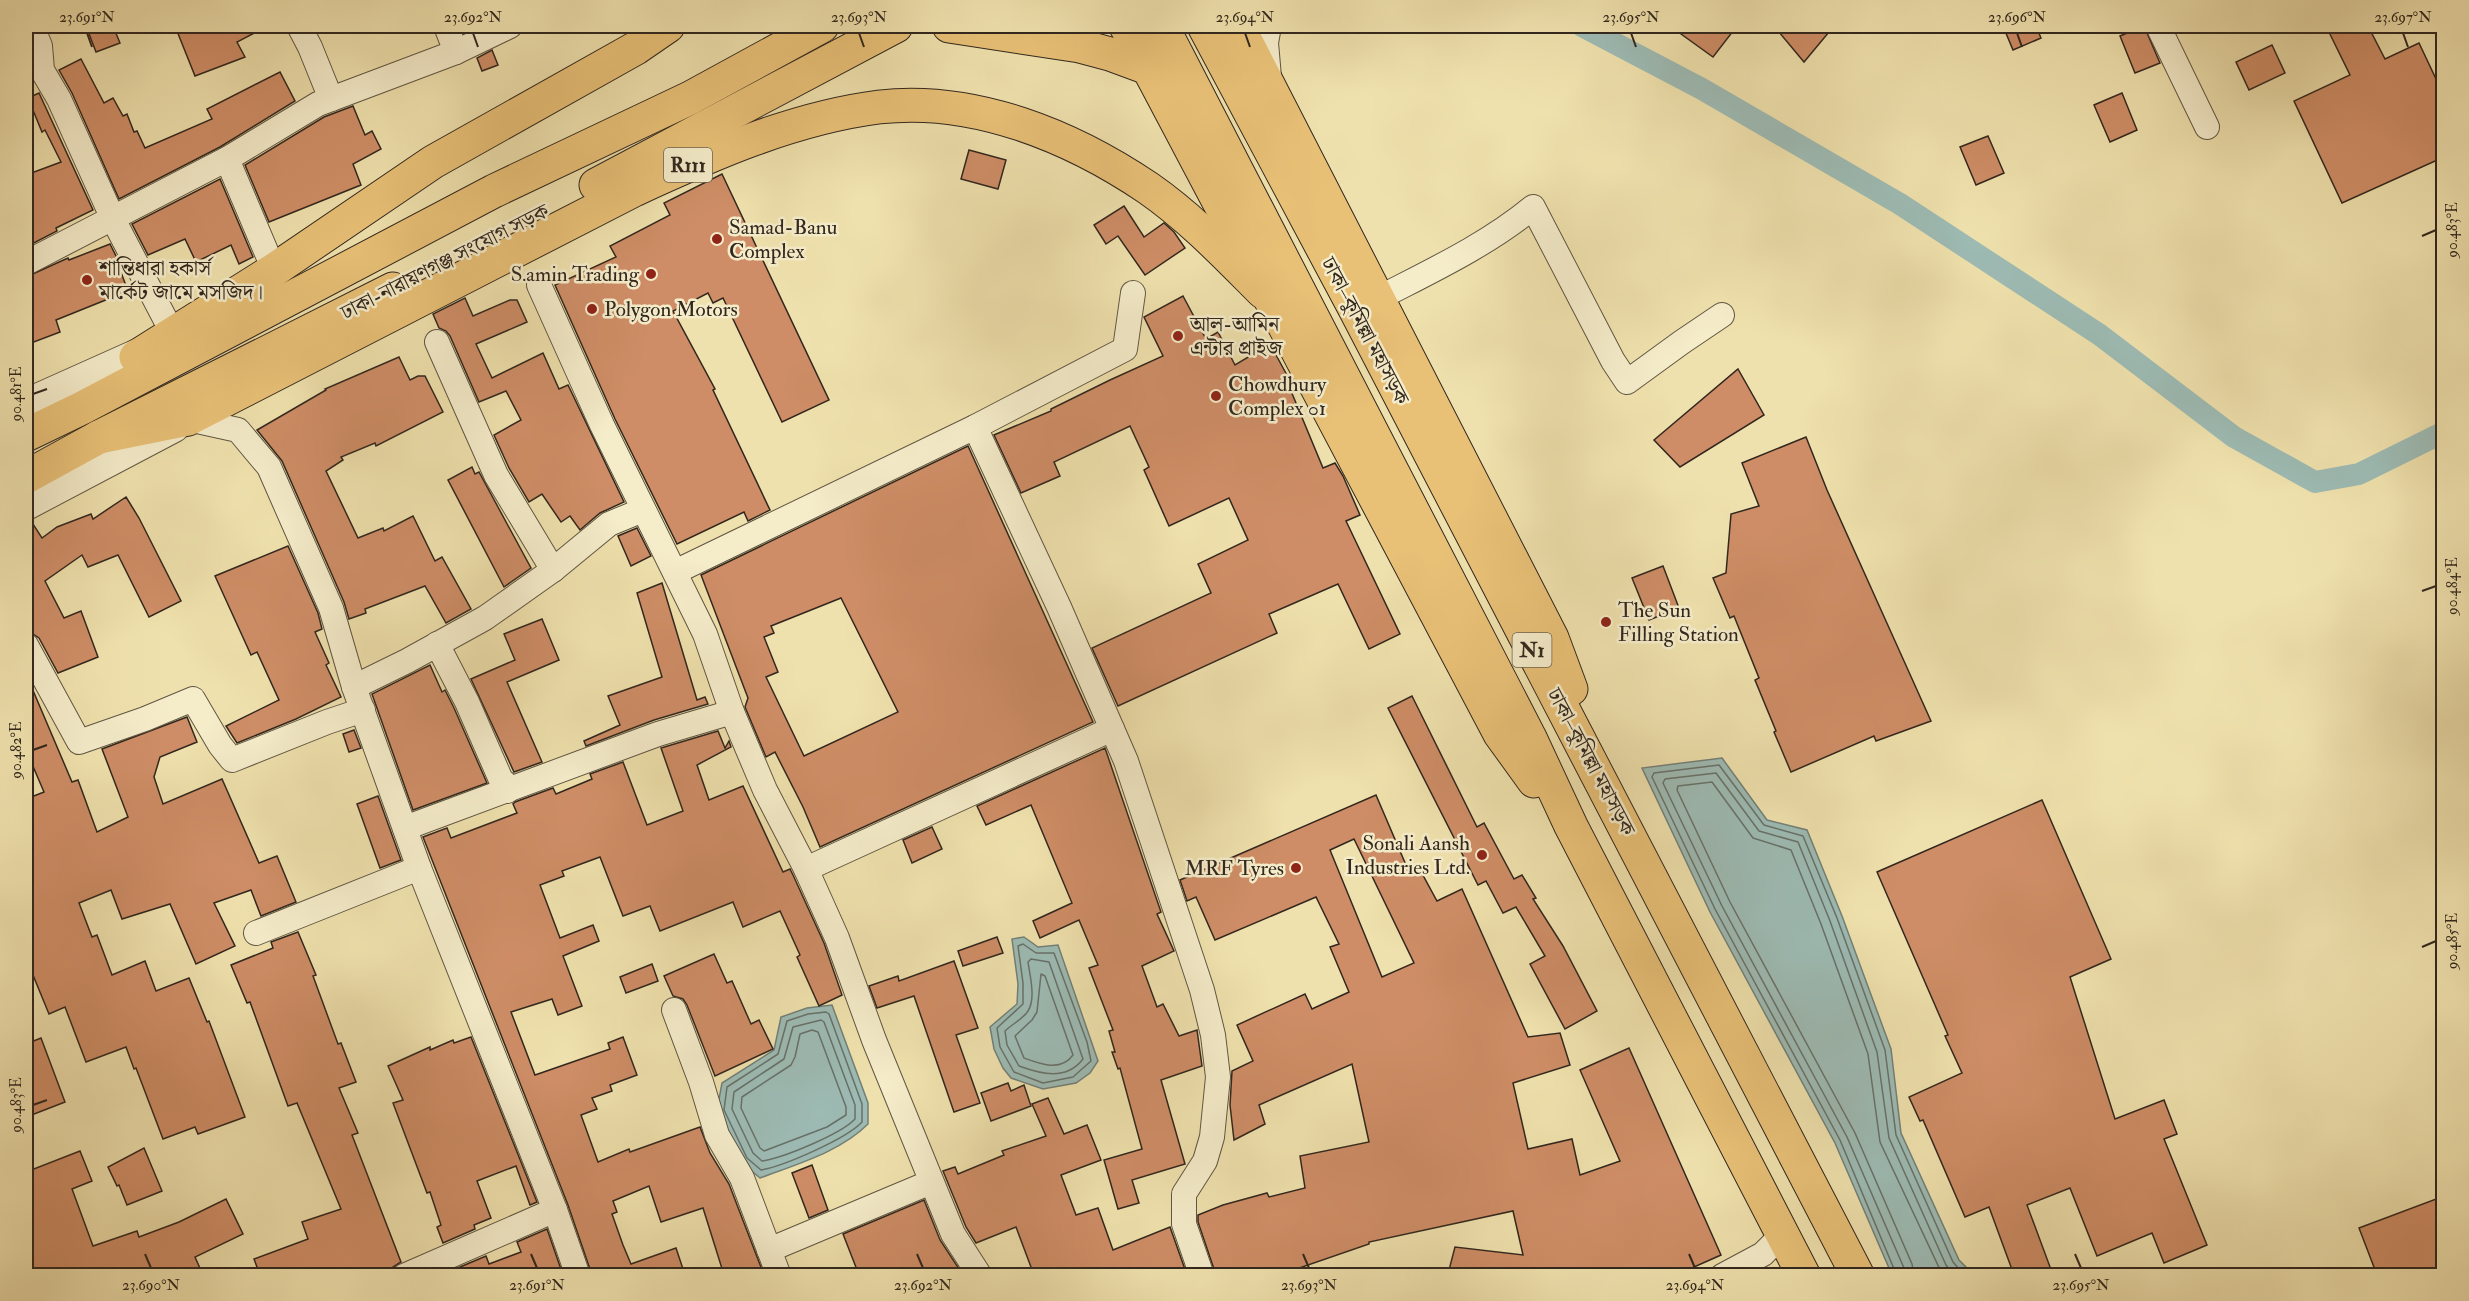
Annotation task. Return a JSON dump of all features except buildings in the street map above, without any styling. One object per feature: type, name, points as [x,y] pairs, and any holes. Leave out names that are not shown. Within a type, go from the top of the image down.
[{"type":"main road","points":[[82,408],[140,353],[274,270],[433,162],[636,48],[668,26]]},
{"type":"main road","name":"ঢাকা-নারায়ণগঞ্জ সংযোগ সড়ক","points":[[26,435],[82,408],[495,191],[690,98],[822,26]]},
{"type":"main road","name":"ঢাকা-নারায়ণগঞ্জ সংযোগ সড়ক","points":[[26,477],[99,437],[315,327],[516,229],[896,26]]},
{"type":"main road","points":[[949,26],[1080,46],[1148,68]]},
{"type":"main road","points":[[1126,26],[1500,734],[1536,784],[1571,826]]},
{"type":"main road","name":"ঢাকা–কুমিল্লা মহাসড়ক","points":[[1161,26],[1530,738],[1571,826],[1804,1275]]},
{"type":"main road","name":"ঢাকা–কুমিল্লা মহাসড়ক","points":[[1204,26],[1858,1275]]},
{"type":"main road","points":[[1238,26],[1271,86],[1552,638],[1608,794]]},
{"type":"main road","name":"R111","points":[[99,437],[188,419],[675,171],[754,139],[795,126],[843,113],[881,107],[927,105],[970,111],[1038,130],[1085,150],[1149,189],[1191,223],[1270,300]]},
{"type":"street","points":[[32,26],[40,46],[42,70],[59,99],[113,219],[173,334]]},
{"type":"street","points":[[299,26],[310,46],[331,99]]},
{"type":"street","points":[[446,26],[456,52]]},
{"type":"street","points":[[26,263],[227,159],[318,104],[456,52],[510,26]]},
{"type":"street","points":[[1269,26],[1266,43],[1271,86]]},
{"type":"street","points":[[2158,26],[2207,127]]},
{"type":"street","points":[[227,159],[274,270]]},
{"type":"street","points":[[1379,297],[1449,261],[1515,222],[1533,207],[1613,361],[1627,382],[1722,315]]},
{"type":"street","points":[[539,285],[643,510],[705,634],[732,712],[765,790],[806,869],[837,938],[874,1040],[953,1234],[980,1275]]},
{"type":"street","points":[[675,572],[975,427],[1125,349],[1133,292]]},
{"type":"street","points":[[437,342],[496,475],[553,570]]},
{"type":"street","points":[[26,404],[140,353]]},
{"type":"street","points":[[26,505],[188,419],[238,430],[268,467],[331,608],[354,687],[419,868],[555,1210],[578,1275]]},
{"type":"street","points":[[975,427],[1059,607],[1126,761],[1202,990],[1213,1035],[1218,1077],[1212,1137],[1205,1161],[1184,1194],[1184,1224],[1202,1275]]},
{"type":"street","points":[[354,687],[485,618],[553,570],[609,524],[643,510]]},
{"type":"street","points":[[437,644],[467,702],[501,780],[506,783],[507,791]]},
{"type":"street","points":[[26,645],[79,742],[193,699],[220,745],[232,760],[363,710]]},
{"type":"street","points":[[405,828],[658,734],[732,712]]},
{"type":"street","points":[[806,869],[1112,729]]},
{"type":"street","points":[[256,933],[419,868]]},
{"type":"street","points":[[674,1010],[717,1135],[729,1160],[742,1178],[779,1275]]},
{"type":"street","points":[[769,1250],[932,1182]]},
{"type":"street","points":[[404,1275],[555,1210]]},
{"type":"street","points":[[1722,1275],[1763,1254],[1783,1234]]},
{"type":"water","points":[[1722,758],[1767,820],[1807,830],[1842,916],[1891,1049],[1901,1133],[1959,1260],[1974,1275],[1892,1275],[1835,1143],[1710,912],[1642,768]]},
{"type":"water","points":[[1024,937],[1038,947],[1058,945],[1098,1061],[1090,1073],[1076,1083],[1043,1089],[1011,1078],[1003,1068],[994,1049],[990,1027],[1017,1004],[1018,984],[1012,939]]},
{"type":"water","points":[[832,1005],[868,1103],[868,1124],[857,1134],[831,1150],[760,1178],[742,1163],[717,1110],[722,1083],[774,1050],[781,1017],[807,1008]]},
{"type":"waterway","points":[[1582,26],[1702,89],[1900,204],[2100,335],[2234,437],[2315,482],[2359,474],[2444,432]]},
{"type":"place","name":"Samad-Banu Complex","points":[[717,239]]},
{"type":"place","name":"S.amin Trading","points":[[651,274]]},
{"type":"place","name":"শান্তিধারা হকার্স মার্কেট জামে মসজিদ।","points":[[87,280]]},
{"type":"place","name":"Polygon Motors","points":[[592,309]]},
{"type":"place","name":"আল-আমিন এন্টার প্রাইজ","points":[[1178,336]]},
{"type":"place","name":"Chowdhury Complex 01","points":[[1216,396]]},
{"type":"place","name":"The Sun Filling Station","points":[[1606,622]]},
{"type":"place","name":"Sonali Aansh Industries Ltd.","points":[[1482,855]]},
{"type":"place","name":"MRF Tyres","points":[[1296,868]]}]
